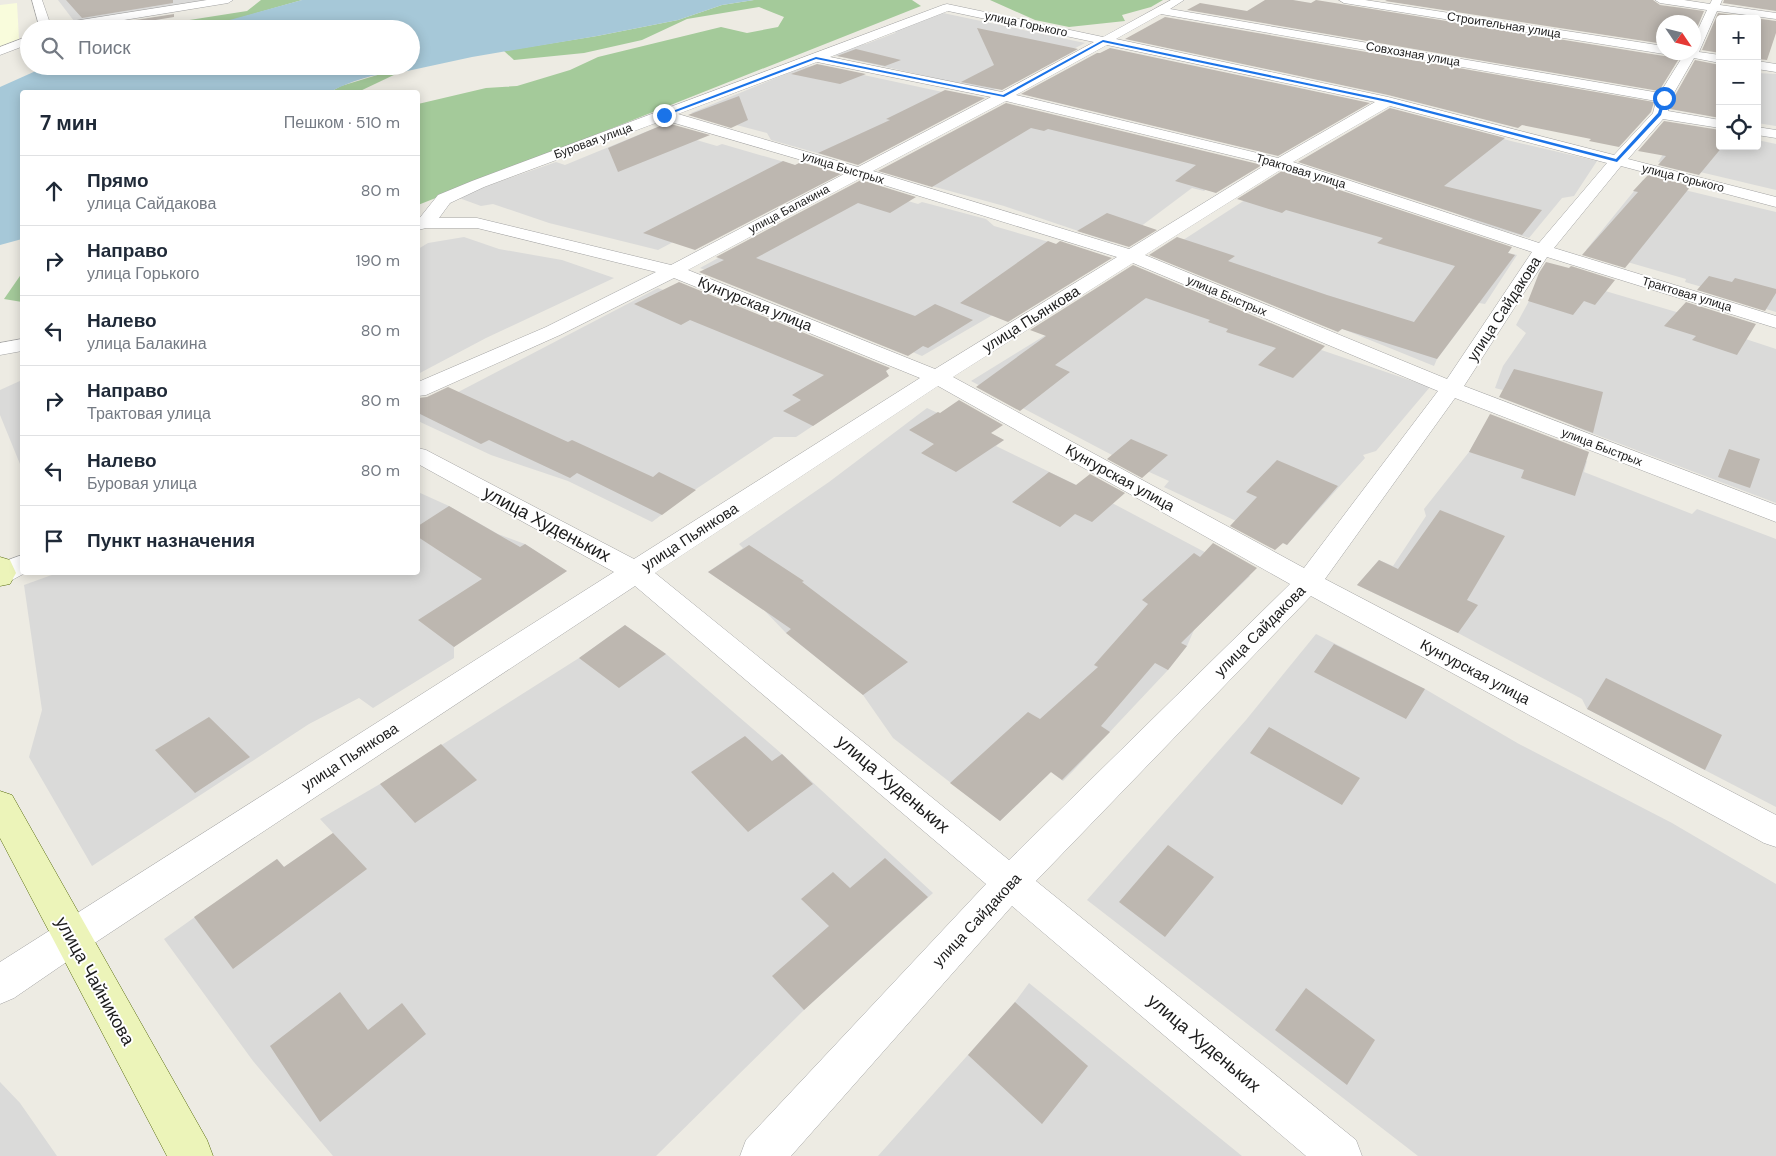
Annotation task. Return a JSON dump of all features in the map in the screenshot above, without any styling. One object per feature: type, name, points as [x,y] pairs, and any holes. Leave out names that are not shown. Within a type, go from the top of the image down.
[{"type":"street","points":[[37,0],[43,20]]},
{"type":"street","points":[[100,20],[228,0]]},
{"type":"street","name":"улица Балакина","points":[[420,389],[553,331],[672,271],[1004,96],[1179,0]]},
{"type":"street","name":"Строительная улица","points":[[1344,0],[1656,49]]},
{"type":"street","points":[[1660,0],[1715,4],[1776,16]]},
{"type":"street","name":"улица Сайдакова","points":[[1701,30],[1715,4]]},
{"type":"street","name":"улица Горького","points":[[947,7],[1388,101],[1776,202]]},
{"type":"street","name":"Буровая улица","points":[[422,224],[444,199],[478,184],[947,7]]},
{"type":"street","name":"Совхозная улица","points":[[1161,11],[1662,106],[1716,123]]},
{"type":"street","points":[[0,51],[20,43]]},
{"type":"street","points":[[1701,55],[1716,58]]},
{"type":"street","name":"Трактовая улица","points":[[816,58],[1004,96],[1280,163],[1543,250],[1776,322]]},
{"type":"street","name":"улица Сайдакова","points":[[762,1156],[1011,882],[1308,582],[1451,389],[1543,250],[1662,106],[1685,60]]},
{"type":"street","points":[[1761,66],[1776,68]]},
{"type":"street","name":"улица Пьянкова","points":[[0,985],[71,936],[937,378],[1280,163],[1388,101]]},
{"type":"street","name":"улица Быстрых","points":[[664,115],[859,172],[1132,256],[1451,389],[1776,514]]},
{"type":"street","points":[[1761,132],[1776,134]]},
{"type":"street","name":"Кунгурская улица","points":[[422,224],[477,223],[672,271],[937,378],[1308,582],[1776,832]]},
{"type":"street","points":[[0,350],[20,345]]},
{"type":"street","name":"улица Худеньких","points":[[420,457],[636,572],[1340,1156]]},
{"type":"street","name":"улица Чайникова","points":[[0,805],[192,1156]]},
{"type":"shaded area","points":[[58,0],[211,0],[81,20],[73,20]]},
{"type":"shaded area","points":[[17,3],[19,39],[0,47],[0,5]]},
{"type":"shaded area","points":[[943,13],[1085,43],[992,91],[833,55],[895,33],[898,29]]},
{"type":"shaded area","points":[[822,66],[975,99],[853,163],[771,140],[767,133],[691,113],[803,67]]},
{"type":"shaded area","points":[[1761,73],[1776,74],[1776,126],[1761,124]]},
{"type":"shaded area","points":[[1006,107],[1240,163],[1204,191],[1192,188],[1136,230],[1111,242],[1004,206],[910,180]]},
{"type":"shaded area","points":[[1454,126],[1597,161],[1574,196],[1562,198],[1529,238],[1485,225],[1433,204]]},
{"type":"shaded area","points":[[655,128],[717,146],[722,144],[822,173],[768,192],[658,250],[549,223],[493,204],[481,206],[459,198],[484,187],[556,162],[565,165]]},
{"type":"shaded area","points":[[1680,128],[1716,144],[1716,150],[1761,150],[1761,141],[1776,144],[1776,190],[1658,162]]},
{"type":"shaded area","points":[[1276,180],[1472,244],[1517,255],[1485,304],[1473,302],[1470,306],[1474,310],[1437,359],[1434,366],[1160,255]]},
{"type":"shaded area","points":[[1643,180],[1776,212],[1776,312],[1766,309],[1767,306],[1685,282],[1686,279],[1586,250]]},
{"type":"shaded area","points":[[868,189],[918,204],[922,202],[986,219],[994,226],[1056,244],[1003,309],[922,356],[842,322],[700,268],[760,235]]},
{"type":"shaded area","points":[[464,237],[499,249],[562,260],[614,278],[486,338],[420,373],[420,248],[428,243]]},
{"type":"shaded area","points":[[1130,275],[1286,338],[1430,387],[1376,451],[1363,455],[1365,458],[1287,545],[1164,487],[1169,481],[1112,455],[971,381],[1044,336]]},
{"type":"shaded area","points":[[1551,275],[1690,316],[1706,326],[1776,349],[1776,503],[1573,426],[1581,411],[1495,388],[1503,366],[1526,333],[1516,325],[1529,301]]},
{"type":"shaded area","points":[[658,288],[755,324],[861,394],[796,437],[774,437],[696,489],[652,522],[568,481],[491,455],[420,422],[420,412]]},
{"type":"shaded area","points":[[20,381],[20,464],[0,415],[0,390]]},
{"type":"shaded area","points":[[927,408],[957,422],[962,418],[1004,440],[996,446],[1097,495],[1250,576],[1194,630],[1187,646],[1168,670],[1063,781],[1051,772],[1000,821],[893,738],[863,695],[786,633],[763,609],[708,572],[743,548],[739,544],[829,482]]},
{"type":"shaded area","points":[[1481,431],[1535,448],[1537,445],[1587,461],[1584,472],[1692,514],[1697,509],[1776,539],[1776,807],[1587,709],[1582,699],[1458,633],[1357,585],[1379,560],[1393,566],[1426,516],[1424,509],[1469,452]]},
{"type":"shaded area","points":[[420,493],[449,506],[498,534],[525,544],[567,571],[454,647],[454,658],[373,708],[359,698],[309,724],[92,866],[29,757],[42,710],[24,585],[52,575],[420,575]]},
{"type":"shaded area","points":[[625,625],[666,654],[782,754],[933,893],[804,1010],[656,1156],[333,1156],[253,1061],[164,939],[277,859],[284,867],[333,833],[320,819],[380,784],[579,658]]},
{"type":"shaded area","points":[[1316,634],[1425,689],[1519,744],[1672,823],[1776,884],[1776,1156],[1418,1156],[1087,900],[1246,720]]},
{"type":"shaded area","points":[[1029,983],[1242,1156],[878,1156],[1015,1002]]},
{"type":"shaded area","points":[[0,1082],[20,1103],[57,1156],[0,1156]]},
{"type":"green space","points":[[261,0],[302,0],[233,20],[189,20],[247,11]]},
{"type":"green space","points":[[754,0],[912,0],[921,6],[420,204],[420,104],[486,88],[517,86],[570,70],[598,57],[721,27],[747,33],[778,27],[784,17],[759,7],[687,19],[642,40],[584,53],[514,60],[504,51],[597,36],[678,20],[722,5]]},
{"type":"green space","points":[[990,0],[1163,0],[1151,7],[1122,15],[1125,21],[1069,27],[1035,20]]},
{"type":"green space","points":[[377,75],[394,75],[362,90],[334,90]]},
{"type":"green space","points":[[20,276],[20,302],[4,299]]},
{"type":"water","points":[[302,0],[754,0],[722,5],[678,20],[420,68],[420,20],[230,20]]},
{"type":"water","points":[[27,75],[378,75],[354,81],[334,90],[20,90],[20,240],[0,245],[0,87]]},
{"type":"building","points":[[66,0],[173,0],[173,3],[82,18]]},
{"type":"building","points":[[1265,0],[1293,0],[1311,3],[1316,0],[1656,55],[1656,60],[1678,60],[1659,91],[1187,10],[1200,3],[1247,11]]},
{"type":"building","points":[[1653,0],[1660,5],[1704,11],[1701,18],[1701,15],[1656,15],[1656,43],[1385,1]]},
{"type":"building","points":[[1724,0],[1776,0],[1776,11],[1723,3]]},
{"type":"building","points":[[174,14],[174,17],[156,20],[136,20]]},
{"type":"building","points":[[1165,17],[1654,102],[1651,112],[1619,147],[1589,141],[1591,139],[1522,125],[1518,128],[1388,95],[1125,39]]},
{"type":"building","points":[[1716,18],[1716,52],[1702,50]]},
{"type":"building","points":[[1761,19],[1776,21],[1776,33],[1767,60],[1761,59]]},
{"type":"building","points":[[977,28],[1078,49],[1002,90],[961,82],[994,65]]},
{"type":"building","points":[[1110,48],[1370,103],[1278,156],[1021,94],[1097,53]]},
{"type":"building","points":[[856,49],[901,60],[885,66],[837,56]]},
{"type":"building","points":[[1695,60],[1716,64],[1716,117],[1670,109],[1673,99]]},
{"type":"building","points":[[817,64],[866,74],[840,84],[791,74]]},
{"type":"building","points":[[945,90],[985,98],[858,165],[818,153],[890,120],[886,119]]},
{"type":"building","points":[[739,96],[748,120],[731,128],[688,115]]},
{"type":"building","points":[[1006,103],[1262,165],[1216,193],[1175,181],[1196,165],[1048,129],[1044,131],[1031,128],[932,187],[878,171]]},
{"type":"building","points":[[1390,108],[1505,138],[1444,186],[1542,210],[1522,235],[1298,162]]},
{"type":"building","points":[[1664,121],[1716,129],[1716,150],[1720,150],[1699,175],[1658,165],[1666,156],[1638,151]]},
{"type":"building","points":[[667,123],[710,135],[618,172],[608,148]]},
{"type":"building","points":[[783,161],[795,165],[801,162],[841,174],[695,250],[643,233]]},
{"type":"building","points":[[1282,171],[1512,247],[1508,253],[1515,255],[1437,359],[1342,329],[1338,332],[1149,255],[1177,237],[1235,256],[1228,261],[1414,322],[1455,266],[1377,243],[1383,238],[1286,210],[1282,213],[1237,199]]},
{"type":"building","points":[[1648,175],[1691,186],[1625,268],[1582,255],[1638,192],[1633,191]]},
{"type":"building","points":[[861,180],[916,197],[890,213],[858,203],[756,258],[915,316],[935,304],[973,320],[928,348],[923,346],[908,356],[699,272],[724,260],[716,257]]},
{"type":"building","points":[[1107,213],[1157,230],[1129,247],[1077,231]]},
{"type":"building","points":[[1048,241],[1056,244],[1060,241],[1112,258],[1008,322],[960,303]]},
{"type":"building","points":[[1546,262],[1569,268],[1571,266],[1615,280],[1595,305],[1584,301],[1573,315],[1528,301],[1539,273]]},
{"type":"building","points":[[1133,265],[1325,346],[1293,378],[1258,365],[1276,348],[1226,332],[1228,329],[1208,322],[1210,320],[1146,298],[1055,365],[1070,372],[1020,411],[976,387],[1046,336],[1030,330]]},
{"type":"building","points":[[1709,276],[1732,282],[1735,278],[1776,289],[1776,293],[1765,311],[1697,290]]},
{"type":"building","points":[[679,282],[890,368],[886,371],[889,376],[813,426],[783,411],[801,400],[792,395],[824,375],[690,320],[681,325],[634,304]]},
{"type":"building","points":[[1686,302],[1756,324],[1737,355],[1692,340],[1696,336],[1664,326]]},
{"type":"building","points":[[1514,369],[1603,392],[1593,433],[1499,397]]},
{"type":"building","points":[[448,387],[568,442],[572,440],[653,477],[659,472],[696,490],[662,515],[577,473],[570,478],[489,440],[481,444],[420,414],[420,398],[427,397]]},
{"type":"building","points":[[959,400],[1003,425],[991,433],[1004,440],[956,472],[921,453],[934,444],[909,430]]},
{"type":"building","points":[[1490,414],[1589,452],[1575,496],[1521,478],[1524,470],[1469,452]]},
{"type":"building","points":[[1131,439],[1168,455],[1142,478],[1107,459]]},
{"type":"building","points":[[1729,449],[1760,459],[1750,488],[1718,477]]},
{"type":"building","points":[[1277,460],[1338,486],[1287,545],[1283,543],[1275,550],[1230,526],[1257,497],[1246,492]]},
{"type":"building","points":[[1049,472],[1076,485],[1090,474],[1125,493],[1092,522],[1075,514],[1060,527],[1012,502]]},
{"type":"building","points":[[449,506],[520,547],[525,544],[567,571],[454,647],[418,620],[482,579],[420,538],[420,525]]},
{"type":"building","points":[[1440,510],[1505,536],[1467,600],[1478,605],[1458,633],[1357,585],[1379,560],[1398,569]]},
{"type":"building","points":[[1213,543],[1257,568],[1181,643],[1187,646],[1168,670],[1155,663],[1101,726],[1110,732],[1062,780],[1051,772],[1000,821],[950,783],[1028,712],[1040,719],[1098,667],[1094,665],[1148,604],[1142,600],[1194,553],[1200,557]]},
{"type":"building","points":[[749,545],[804,581],[802,582],[908,662],[863,695],[786,633],[791,629],[708,572]]},
{"type":"building","points":[[625,625],[666,654],[619,688],[579,658]]},
{"type":"building","points":[[1334,644],[1425,689],[1406,719],[1314,672]]},
{"type":"building","points":[[1606,678],[1722,735],[1705,770],[1587,709]]},
{"type":"building","points":[[209,717],[250,757],[195,793],[155,750]]},
{"type":"building","points":[[1269,727],[1360,778],[1342,805],[1250,753]]},
{"type":"building","points":[[745,736],[772,761],[782,754],[813,784],[748,832],[691,772]]},
{"type":"building","points":[[441,744],[477,780],[415,823],[380,784]]},
{"type":"building","points":[[333,833],[367,869],[233,969],[194,917],[277,859],[284,867]]},
{"type":"building","points":[[1168,845],[1214,877],[1165,937],[1119,902]]},
{"type":"building","points":[[885,858],[928,897],[804,1010],[772,976],[829,926],[801,899],[833,872],[850,888]]},
{"type":"building","points":[[1306,988],[1375,1040],[1347,1085],[1275,1030]]},
{"type":"building","points":[[340,992],[368,1030],[402,1003],[426,1034],[320,1122],[270,1046]]},
{"type":"building","points":[[1015,1002],[1088,1066],[1042,1124],[968,1055]]},
{"type":"route","points":[[664,115],[816,58],[1004,96],[1103,41],[1388,101],[1617,161],[1660,114],[1664,98]]}]
